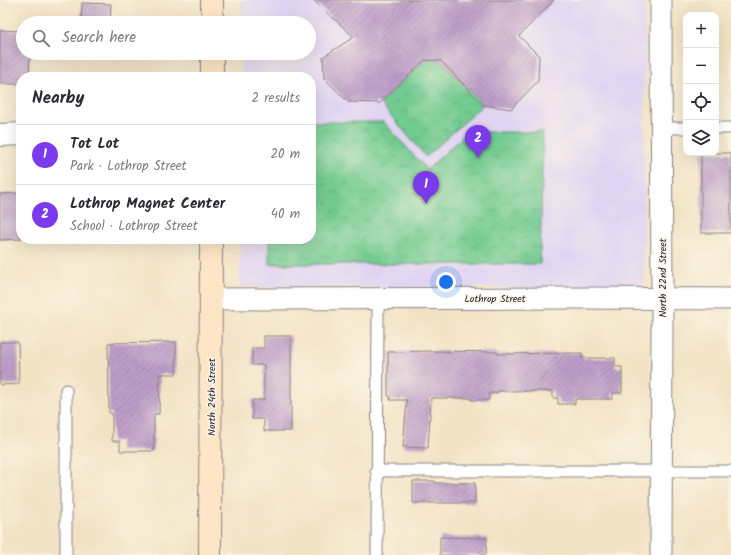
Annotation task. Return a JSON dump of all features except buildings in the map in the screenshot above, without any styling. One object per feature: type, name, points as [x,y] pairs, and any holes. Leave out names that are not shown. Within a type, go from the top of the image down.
[{"type":"main road","points":[[212,0],[212,16]]},
{"type":"main road","points":[[212,60],[212,72]]},
{"type":"main road","name":"North 24th Street","points":[[210,555],[211,244]]},
{"type":"street","name":"North 22nd Street","points":[[661,0],[661,555]]},
{"type":"street","points":[[0,135],[16,134]]},
{"type":"street","name":"Lothrop Street","points":[[211,299],[731,299]]},
{"type":"lane","points":[[662,128],[683,128]]},
{"type":"lane","points":[[719,128],[731,128]]},
{"type":"lane","points":[[377,555],[376,471],[378,299]]},
{"type":"lane","points":[[66,390],[66,555]]},
{"type":"lane","points":[[376,471],[731,470]]},
{"type":"shaded area","points":[[241,0],[645,0],[644,288],[240,287],[240,244],[316,244],[316,72],[241,72],[241,60],[316,60],[316,16],[241,16]]},
{"type":"green space","points":[[425,60],[441,61],[483,105],[426,157],[380,103]]},
{"type":"green space","points":[[316,122],[384,122],[427,170],[467,132],[543,132],[540,264],[269,264],[269,244],[316,244]]},
{"type":"place","name":"Lothrop Magnet Center","points":[[478,158]]},
{"type":"place","name":"Tot Lot","points":[[426,204]]}]
